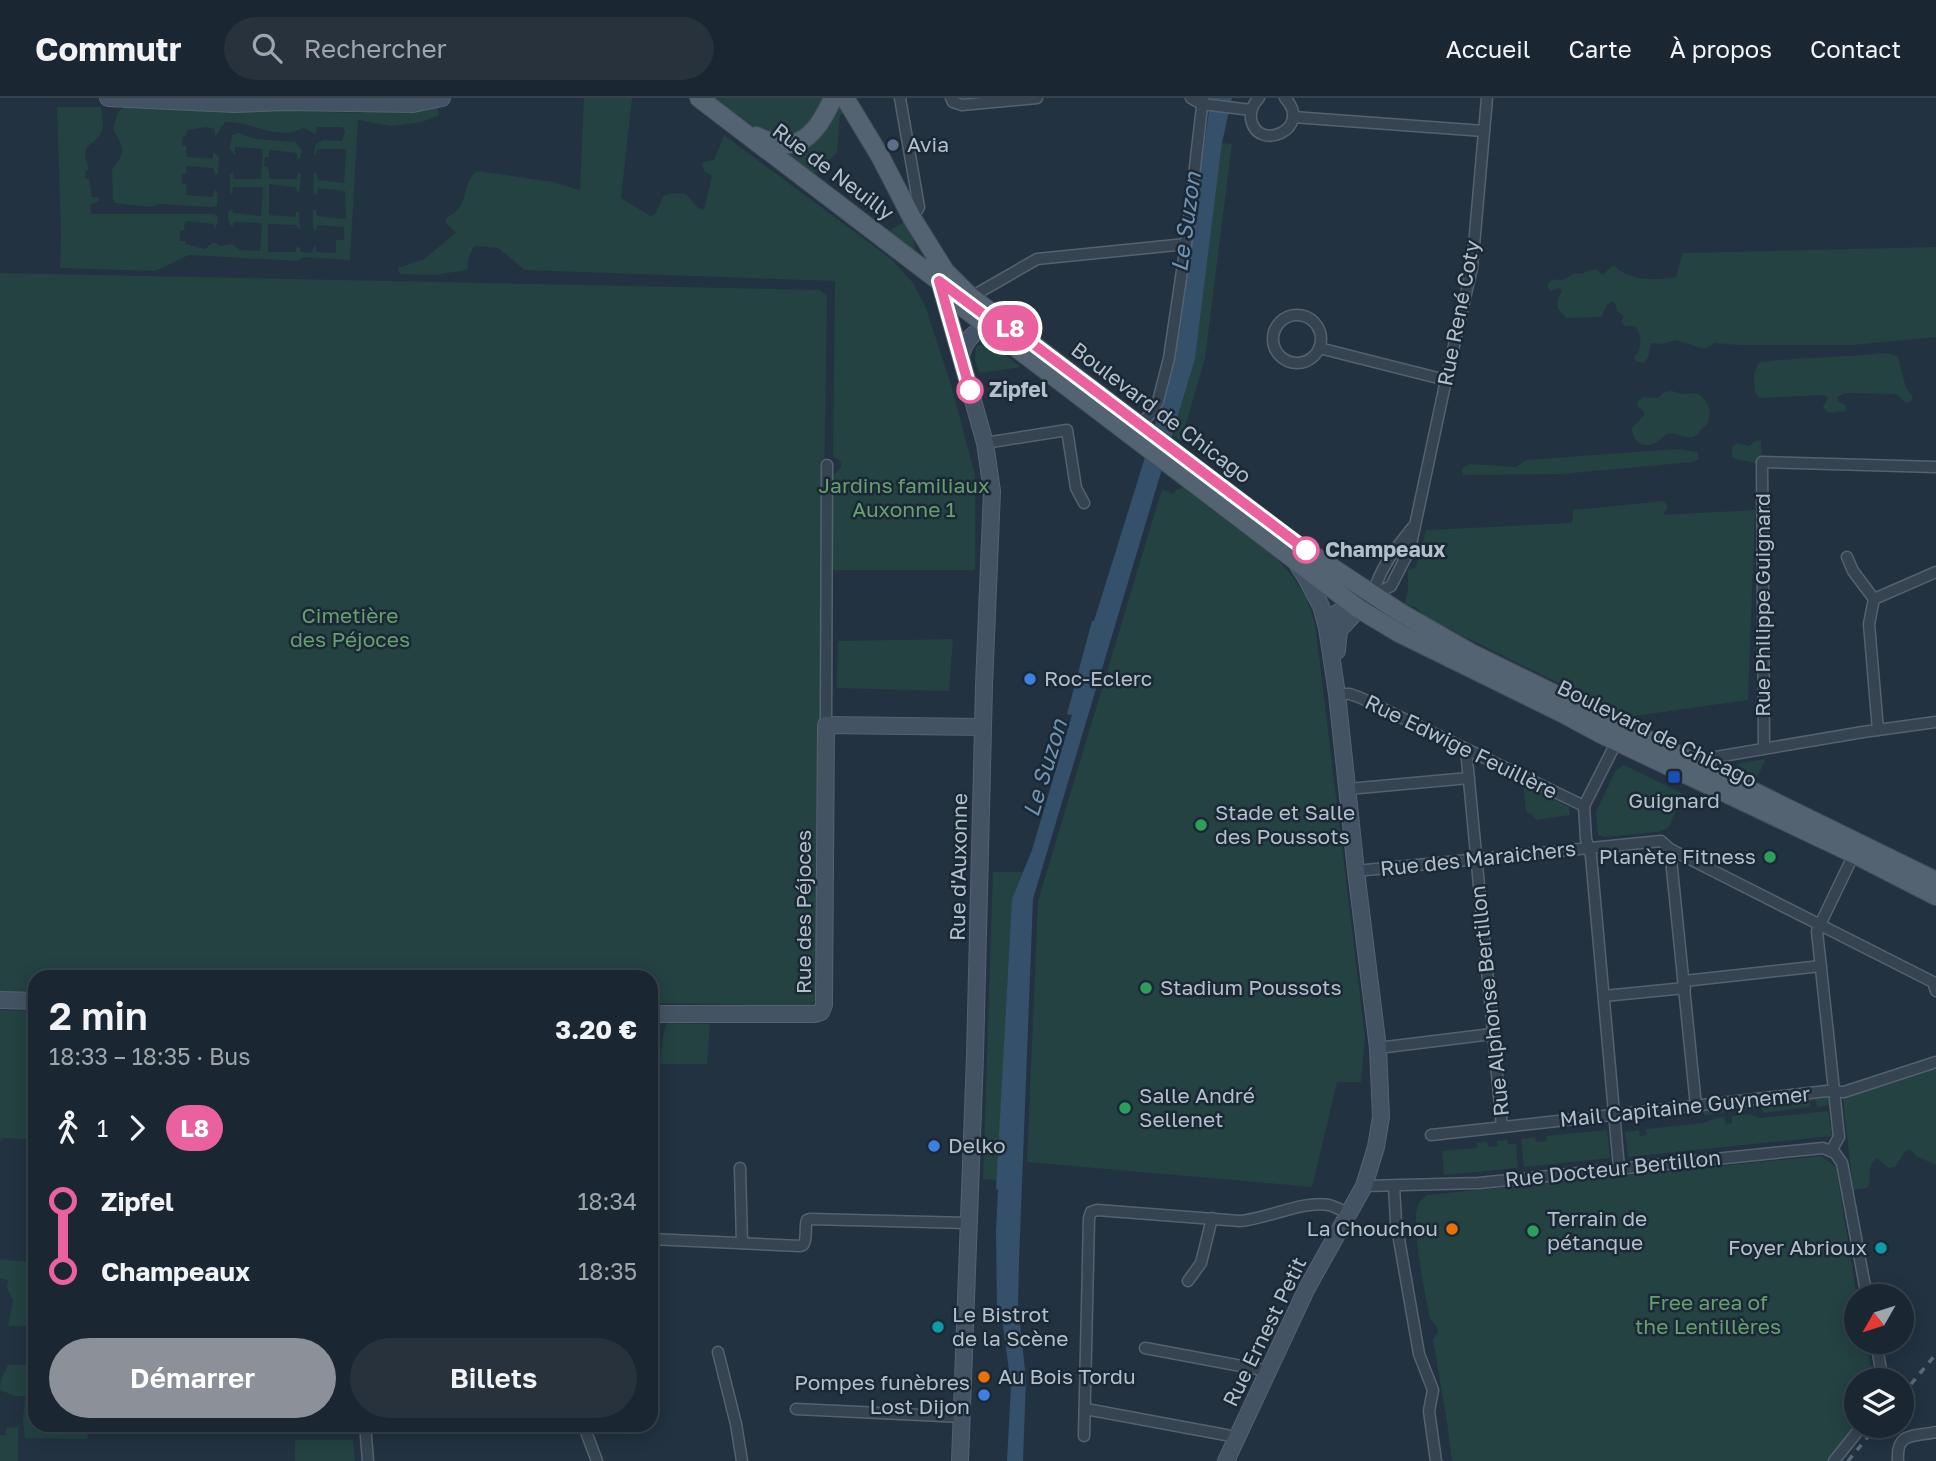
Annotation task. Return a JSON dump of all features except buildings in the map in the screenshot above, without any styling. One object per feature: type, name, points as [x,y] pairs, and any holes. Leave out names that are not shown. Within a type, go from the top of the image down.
[{"type":"main road","name":"Rue de Neuilly","points":[[699,98],[939,281]]},
{"type":"main road","points":[[742,132],[786,145],[800,141],[809,135],[843,98],[880,156],[912,218],[939,281],[995,323],[1012,328]]},
{"type":"main road","name":"Boulevard de Chicago","points":[[912,218],[945,271],[971,297],[1143,433],[1292,558],[1359,609],[1399,633],[1564,714],[1620,735]]},
{"type":"main road","name":"Boulevard de Chicago","points":[[939,281],[956,302],[989,328],[1143,433]]},
{"type":"main road","name":"Boulevard de Chicago","points":[[1173,459],[1373,595],[1471,653],[1620,735],[1936,896]]},
{"type":"main road","points":[[1359,609],[1373,595]]},
{"type":"main road","name":"Boulevard de Chicago","points":[[1702,775],[1936,881]]},
{"type":"street","points":[[108,98],[234,104],[414,104],[442,98]]},
{"type":"street","points":[[259,98],[285,102]]},
{"type":"street","points":[[900,98],[919,207],[912,218]]},
{"type":"street","points":[[951,98],[962,106],[1037,98]]},
{"type":"street","points":[[1259,98],[1251,110],[1252,123],[1256,129],[1268,136],[1282,134],[1293,117],[1290,104],[1284,98]]},
{"type":"street","name":"Rue René Coty","points":[[1373,595],[1377,578],[1414,526],[1472,268],[1487,98]]},
{"type":"street","points":[[1143,433],[1158,401],[1169,358],[1186,244],[1199,100],[1251,110]]},
{"type":"street","points":[[1293,117],[1483,131]]},
{"type":"street","points":[[971,297],[1037,259],[1186,244]]},
{"type":"street","name":"Rue d'Auxonne","points":[[939,281],[985,443],[992,492],[960,1461]]},
{"type":"street","points":[[1297,315],[1305,316],[1317,326],[1320,333],[1319,348],[1309,360],[1301,363],[1285,360],[1275,348],[1274,332],[1282,320],[1297,315]]},
{"type":"street","points":[[961,356],[968,338],[989,328]]},
{"type":"street","points":[[1319,348],[1446,380]]},
{"type":"street","points":[[985,443],[1067,430],[1076,488],[1084,503]]},
{"type":"street","name":"Rue Philippe Guignard","points":[[1764,748],[1762,462],[1936,467]]},
{"type":"street","points":[[827,465],[826,725],[983,727]]},
{"type":"street","points":[[1847,557],[1853,571],[1874,599],[1869,624],[1878,730]]},
{"type":"street","points":[[1292,558],[1348,589],[1373,595]]},
{"type":"street","points":[[1292,558],[1306,576],[1318,599],[1327,628],[1337,694]]},
{"type":"street","points":[[1874,599],[1936,572]]},
{"type":"street","points":[[1327,628],[1340,610],[1359,609],[1388,617],[1416,632],[1471,653]]},
{"type":"street","points":[[1337,694],[1338,634],[1359,609]]},
{"type":"street","name":"Rue Edwige Feuillère","points":[[1337,694],[1350,694],[1361,698],[1584,806]]},
{"type":"street","name":"Rue Ernest Petit","points":[[1226,1461],[1307,1288],[1364,1186],[1380,1124],[1378,1048],[1337,694]]},
{"type":"street","points":[[1702,775],[1713,758],[1936,722]]},
{"type":"street","name":"Rue des Péjoces","points":[[658,1013],[821,1012],[824,1005],[826,725]]},
{"type":"street","points":[[1619,1168],[1591,856],[1586,839],[1584,806],[1620,735]]},
{"type":"street","name":"Rue Alphonse Bertillon","points":[[1466,749],[1502,1127]]},
{"type":"street","points":[[1348,789],[1469,778]]},
{"type":"street","name":"Rue des Maraichers","points":[[1356,871],[1661,841],[1670,849],[1933,982],[1936,991]]},
{"type":"street","points":[[1670,849],[1696,1106]]},
{"type":"street","points":[[1854,854],[1817,931],[1839,1137],[1831,1151],[1839,1157],[1844,1169],[1865,1284]]},
{"type":"street","points":[[1604,996],[1821,966]]},
{"type":"street","points":[[0,1000],[28,1001]]},
{"type":"street","points":[[1378,1048],[1492,1034]]},
{"type":"street","name":"Mail Capitaine Guynemer","points":[[1431,1135],[1844,1092],[1936,1062]]},
{"type":"street","name":"Rue Docteur Bertillon","points":[[1364,1186],[1479,1183],[1817,1148],[1831,1151]]},
{"type":"street","points":[[740,1168],[742,1243]]},
{"type":"street","points":[[1394,1186],[1396,1222],[1417,1344],[1421,1362],[1433,1390],[1429,1411],[1436,1461]]},
{"type":"street","points":[[1084,1436],[1089,1218],[1094,1210],[1248,1220],[1320,1205],[1338,1208],[1350,1214]]},
{"type":"street","points":[[658,1239],[803,1245],[806,1223],[810,1219],[968,1223]]},
{"type":"street","points":[[1188,1281],[1201,1263],[1212,1219]]},
{"type":"street","points":[[1145,1348],[1268,1371]]},
{"type":"street","points":[[718,1352],[742,1461]]},
{"type":"street","points":[[796,1409],[963,1417]]},
{"type":"street","points":[[1086,1409],[1236,1438]]},
{"type":"street","points":[[366,1432],[368,1461]]},
{"type":"street","points":[[586,1432],[597,1461]]},
{"type":"street","points":[[1898,1461],[1900,1441],[1936,1432]]},
{"type":"street","points":[[1834,1461],[1852,1438]]},
{"type":"green space","name":"Jardins familiaux Auxonne 1","points":[[584,98],[632,98],[621,198],[650,216],[655,214],[664,195],[676,193],[686,194],[698,208],[704,210],[712,176],[705,172],[702,164],[714,160],[724,135],[891,259],[913,283],[926,308],[952,388],[975,475],[975,570],[831,570],[833,475],[841,468],[841,462],[833,456],[835,281],[525,270],[498,248],[474,246],[467,270],[434,275],[400,274],[398,268],[424,259],[456,233],[446,223],[446,218],[459,208],[468,182],[477,171],[552,182],[580,190]]},
{"type":"green space","points":[[712,98],[827,98],[812,123],[790,139],[761,131]]},
{"type":"green space","points":[[841,101],[846,110],[840,115],[837,152],[812,177],[775,149],[785,149]]},
{"type":"green space","points":[[125,106],[360,113],[408,112],[438,107],[439,115],[422,122],[392,126],[358,120],[350,260],[304,257],[298,261],[189,255],[155,271],[60,268],[57,107],[101,107],[102,130],[85,153],[89,170],[86,170],[85,179],[89,179],[92,197],[99,197],[99,201],[90,205],[91,214],[214,214],[218,221],[214,229],[214,224],[187,221],[185,230],[180,231],[180,241],[205,249],[216,243],[220,246],[232,244],[240,250],[260,251],[262,223],[233,222],[233,227],[229,221],[228,212],[232,209],[233,213],[261,216],[263,187],[233,187],[232,194],[230,192],[230,174],[233,172],[234,179],[261,179],[262,149],[235,147],[235,155],[230,149],[232,135],[238,133],[256,139],[295,142],[302,150],[297,160],[297,153],[269,150],[269,157],[265,157],[264,166],[268,167],[270,179],[297,179],[298,172],[301,174],[299,194],[295,187],[269,184],[269,215],[295,217],[296,212],[299,212],[300,228],[296,225],[268,224],[268,252],[295,252],[297,246],[301,252],[312,253],[314,246],[316,252],[336,253],[336,240],[344,240],[344,227],[317,225],[316,231],[313,228],[313,210],[316,210],[317,216],[346,219],[345,191],[318,188],[317,195],[313,193],[316,172],[318,180],[344,183],[346,149],[317,149],[316,156],[314,153],[316,144],[323,140],[342,141],[345,131],[342,127],[317,127],[316,134],[304,128],[284,133],[225,122],[215,137],[215,129],[206,127],[187,130],[182,145],[186,146],[187,157],[213,159],[213,152],[219,157],[218,174],[215,175],[213,168],[186,166],[182,183],[186,184],[187,195],[213,197],[215,189],[218,194],[217,206],[159,204],[150,207],[115,203],[113,199],[112,169],[121,157],[122,148],[113,128],[118,112]]},
{"type":"green space","points":[[1222,143],[1232,144],[1205,358],[1181,441],[1173,435],[1195,358]]},
{"type":"green space","points":[[904,222],[913,238],[913,251],[885,233]]},
{"type":"green space","points":[[1936,247],[1936,337],[1853,345],[1715,343],[1706,348],[1677,340],[1661,344],[1651,343],[1648,358],[1643,363],[1636,361],[1634,357],[1640,346],[1637,330],[1635,326],[1625,326],[1621,322],[1624,316],[1617,311],[1615,303],[1612,301],[1607,305],[1601,317],[1566,318],[1558,309],[1557,303],[1562,290],[1559,288],[1550,291],[1547,285],[1550,281],[1563,280],[1574,273],[1597,269],[1602,275],[1614,265],[1634,277],[1676,277],[1683,253]]},
{"type":"green space","name":"Cimetière des Péjoces","points":[[0,273],[820,290],[827,296],[816,1000],[809,1006],[658,1003],[658,970],[28,970],[28,992],[0,992]]},
{"type":"green space","points":[[985,342],[1021,367],[979,373],[975,359],[976,347]]},
{"type":"green space","points":[[1882,353],[1898,357],[1906,388],[1913,397],[1911,401],[1906,403],[1896,394],[1845,393],[1837,397],[1839,402],[1846,405],[1845,411],[1832,413],[1823,407],[1828,398],[1823,395],[1760,398],[1755,393],[1755,373],[1760,362]]},
{"type":"green space","points":[[1664,392],[1702,396],[1709,406],[1710,415],[1706,425],[1693,437],[1669,434],[1653,444],[1638,442],[1632,428],[1644,415],[1644,411],[1637,406],[1638,401],[1644,397],[1658,398]]},
{"type":"green space","points":[[1761,440],[1762,461],[1757,464],[1732,457],[1732,447],[1737,443],[1749,446]]},
{"type":"green space","points":[[1677,449],[1697,452],[1699,459],[1693,462],[1561,474],[1463,475],[1462,468],[1470,464],[1516,467],[1526,460]]},
{"type":"green space","name":"Stade et Salle des Poussots","points":[[1183,488],[1277,559],[1307,599],[1315,623],[1365,1038],[1361,1082],[1337,1082],[1312,1187],[1027,1162],[1038,901],[1162,489],[1173,494]]},
{"type":"green space","points":[[1664,501],[1668,507],[1663,515],[1755,510],[1748,700],[1627,717],[1427,618],[1415,607],[1405,604],[1408,570],[1416,567],[1426,530],[1572,523],[1573,510]]},
{"type":"green space","points":[[953,639],[949,691],[837,688],[838,641]]},
{"type":"green space","points":[[1766,759],[1755,781],[1739,773],[1735,767],[1740,763]]},
{"type":"green space","points":[[1624,765],[1684,794],[1668,828],[1657,832],[1604,837],[1598,835],[1596,812],[1616,770]]},
{"type":"green space","points":[[1523,784],[1569,807],[1570,815],[1536,820],[1532,814],[1526,812]]},
{"type":"green space","points":[[993,872],[1023,872],[1012,899],[997,1180],[983,1179]]},
{"type":"green space","points":[[0,1010],[28,1011],[28,1134],[26,1139],[2,1138],[0,1141]]},
{"type":"green space","points":[[667,1023],[710,1024],[707,1064],[660,1064]]},
{"type":"green space","points":[[1936,1068],[1936,1165],[1916,1156],[1911,1150],[1906,1150],[1895,1167],[1889,1168],[1877,1158],[1871,1166],[1867,1188],[1853,1190],[1843,1098]]},
{"type":"green space","points":[[1827,1095],[1829,1105],[1817,1107],[1816,1100],[1810,1101],[1810,1107],[1763,1113],[1762,1108],[1704,1115],[1703,1108]]},
{"type":"green space","points":[[1828,1111],[1832,1136],[1628,1157],[1625,1132],[1639,1130],[1640,1136],[1647,1135],[1646,1129],[1704,1123],[1724,1117],[1726,1124],[1732,1123],[1732,1116],[1750,1114],[1760,1118]]},
{"type":"green space","points":[[1607,1130],[1610,1158],[1524,1167],[1521,1139],[1535,1137],[1536,1142],[1547,1141],[1546,1136]]},
{"type":"green space","points":[[1507,1140],[1508,1144],[1516,1144],[1518,1168],[1444,1175],[1442,1151],[1477,1148],[1477,1143],[1487,1142],[1488,1147],[1498,1146],[1497,1141]]},
{"type":"green space","name":"Free area of the Lentillères","points":[[1821,1156],[1836,1167],[1855,1284],[1844,1284],[1844,1354],[1869,1354],[1871,1368],[1844,1368],[1844,1438],[1847,1438],[1829,1461],[1452,1461],[1433,1340],[1438,1332],[1430,1319],[1417,1241],[1416,1212],[1419,1203],[1427,1195]]},
{"type":"green space","points":[[0,1259],[28,1262],[28,1326],[8,1326],[13,1300],[7,1288],[8,1280],[0,1278]]},
{"type":"green space","points":[[8,1365],[28,1365],[28,1432],[110,1432],[88,1434],[87,1439],[25,1438],[25,1396],[15,1396],[0,1390],[1,1379]]},
{"type":"green space","points":[[18,1427],[18,1461],[0,1461],[0,1435],[6,1435],[6,1428]]},
{"type":"green space","points":[[295,1440],[353,1440],[355,1461],[295,1461]]},
{"type":"water","name":"Le Suzon","points":[[1211,98],[1232,98],[1222,143],[1195,359],[1033,899],[1018,1305],[1026,1379],[1023,1461],[1007,1461],[1011,1386],[1001,1310],[997,1309],[996,1189],[1012,899],[1032,850],[1072,715],[1067,714],[1092,621],[1170,370]]},
{"type":"railway","points":[[1914,1381],[1936,1354]]},
{"type":"railway","points":[[1848,1461],[1867,1438]]},
{"type":"bus line","name":"L8","points":[[970,390],[939,281],[995,323],[1012,328],[1306,550]]},
{"type":"place","name":"Avia","points":[[893,145]]},
{"type":"place","name":"Zipfel","points":[[970,390]]},
{"type":"place","name":"Champeaux","points":[[1306,550]]},
{"type":"place","name":"Roc-Eclerc","points":[[1030,679]]},
{"type":"place","name":"Guignard","points":[[1674,777]]},
{"type":"place","name":"Stade et Salle des Poussots","points":[[1201,825]]},
{"type":"place","name":"Planète Fitness","points":[[1770,857]]},
{"type":"place","name":"Stadium Poussots","points":[[1146,988]]},
{"type":"place","name":"Salle André Sellenet","points":[[1125,1108]]},
{"type":"place","name":"Delko","points":[[934,1146]]},
{"type":"place","name":"La Chouchou","points":[[1452,1229]]},
{"type":"place","name":"Terrain de pétanque","points":[[1533,1231]]},
{"type":"place","name":"Foyer Abrioux","points":[[1881,1248]]},
{"type":"place","name":"Le Bistrot de la Scène","points":[[938,1327]]},
{"type":"place","name":"Au Bois Tordu","points":[[984,1377]]},
{"type":"place","name":"Pompes funèbres Lost Dijon","points":[[984,1395]]}]
